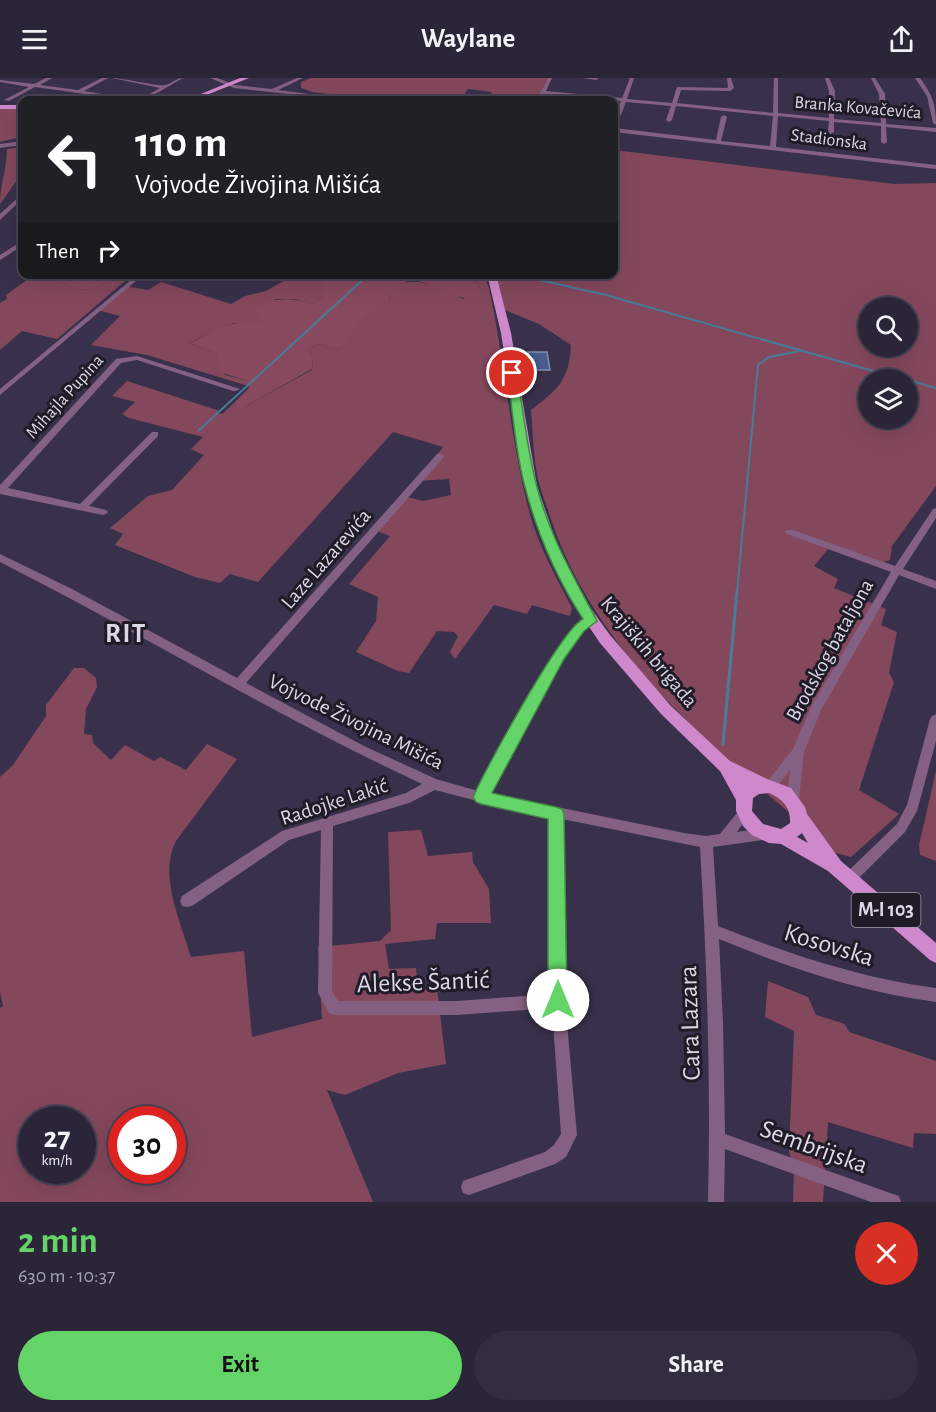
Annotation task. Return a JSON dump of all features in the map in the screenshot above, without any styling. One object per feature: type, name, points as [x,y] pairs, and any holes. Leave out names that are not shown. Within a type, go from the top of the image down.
[{"type":"main road","points":[[198,96],[234,78]]},
{"type":"main road","points":[[192,96],[246,78]]},
{"type":"main road","points":[[0,107],[18,107]]},
{"type":"main road","name":"Krajiških brigada","points":[[492,279],[506,333],[531,486],[552,547],[574,594],[591,621],[666,710],[725,766],[767,786]]},
{"type":"main road","name":"Krajiških brigada","points":[[725,766],[744,806]]},
{"type":"main road","points":[[763,834],[752,826],[744,806],[752,790],[767,786],[786,793],[793,799]]},
{"type":"main road","name":"M-I 103","points":[[793,799],[800,818],[835,867]]},
{"type":"main road","points":[[783,837],[798,827],[800,818]]},
{"type":"main road","name":"M-I 103","points":[[763,834],[783,837],[835,867],[936,954]]},
{"type":"street","points":[[7,100],[50,78]]},
{"type":"street","points":[[78,92],[106,78]]},
{"type":"street","points":[[114,78],[165,87]]},
{"type":"street","points":[[149,96],[181,78]]},
{"type":"street","points":[[213,78],[226,84],[305,96]]},
{"type":"street","points":[[271,91],[301,78]]},
{"type":"street","points":[[540,96],[550,78]]},
{"type":"street","points":[[585,78],[596,79]]},
{"type":"street","points":[[618,115],[632,78]]},
{"type":"street","points":[[669,120],[679,88],[728,90],[730,88],[729,78]]},
{"type":"street","points":[[776,78],[776,116]]},
{"type":"street","points":[[827,78],[832,91],[831,132]]},
{"type":"street","points":[[873,78],[882,94],[884,142]]},
{"type":"street","points":[[917,78],[930,96],[936,123]]},
{"type":"street","points":[[0,81],[106,96]]},
{"type":"street","name":"Branka Kovačevića","points":[[543,92],[579,96]]},
{"type":"street","name":"Branka Kovačevića","points":[[618,100],[936,130]]},
{"type":"street","name":"Branka Kovačevića","points":[[773,148],[776,116]]},
{"type":"street","points":[[718,142],[724,117]]},
{"type":"street","name":"Stadionska","points":[[618,130],[936,167]]},
{"type":"street","points":[[0,146],[18,144]]},
{"type":"street","points":[[0,218],[18,200]]},
{"type":"street","points":[[0,258],[18,246]]},
{"type":"street","points":[[0,393],[133,281]]},
{"type":"street","name":"Mihajla Pupina","points":[[1,490],[119,361],[137,357],[236,389]]},
{"type":"street","points":[[82,507],[155,434]]},
{"type":"street","name":"Laze Lazarevića","points":[[238,685],[440,456]]},
{"type":"street","points":[[1,490],[103,512]]},
{"type":"street","name":"Brodskog bataljona","points":[[793,799],[798,752],[816,708],[898,569],[936,511]]},
{"type":"street","name":"Brodskog bataljona","points":[[790,532],[898,569],[936,585]]},
{"type":"street","name":"Vojvode Živojina Mišića","points":[[0,558],[370,756],[434,784],[556,814],[706,842],[763,834]]},
{"type":"street","points":[[481,797],[559,656],[579,627],[591,621]]},
{"type":"street","points":[[849,879],[901,828],[913,807],[936,719]]},
{"type":"street","name":"Brodskog bataljona","points":[[767,786],[798,752]]},
{"type":"street","name":"Radojke Lakić","points":[[187,901],[224,873],[286,836],[409,798],[434,784]]},
{"type":"street","points":[[723,840],[744,806]]},
{"type":"street","points":[[469,1187],[549,1158],[561,1151],[569,1135],[558,1000],[556,814]]},
{"type":"street","name":"Alekse Šantić","points":[[327,822],[325,993],[334,1008],[457,1008],[558,1000]]},
{"type":"street","name":"Cara Lazara","points":[[706,842],[712,930],[718,1139],[716,1202]]},
{"type":"street","name":"Kosovska","points":[[712,930],[801,964],[905,992],[936,995]]},
{"type":"street","name":"Sembrijska","points":[[718,1139],[893,1202]]},
{"type":"shaded area","points":[[311,78],[548,78],[538,96],[490,96],[492,92],[468,89],[463,96],[348,96],[312,92],[301,88],[301,82]]},
{"type":"shaded area","points":[[0,109],[18,109],[18,138],[0,142]]},
{"type":"shaded area","points":[[18,148],[18,179],[0,204],[6,163],[7,149]]},
{"type":"shaded area","points":[[618,150],[894,184],[936,183],[936,486],[892,546],[890,560],[874,565],[828,549],[814,566],[838,579],[834,588],[886,609],[881,625],[897,632],[889,673],[894,682],[859,790],[899,814],[851,857],[836,853],[709,741],[668,701],[631,659],[598,614],[570,566],[538,479],[531,410],[555,390],[565,376],[571,345],[539,324],[505,310],[496,279],[618,279]]},
{"type":"shaded area","points":[[28,279],[51,279],[84,290],[100,286],[110,279],[127,279],[57,339],[22,331],[0,350],[0,303],[7,299],[6,295]]},
{"type":"shaded area","points":[[51,279],[111,279],[100,286],[84,290]]},
{"type":"shaded area","points":[[287,279],[330,279],[325,285],[323,297],[311,304],[295,299],[275,299],[261,321],[243,326],[235,323],[225,326],[189,343],[218,354],[225,375],[249,381],[245,385],[147,355],[91,345],[120,316],[97,310],[125,286],[148,290],[161,282],[231,304],[245,296],[266,291]]},
{"type":"shaded area","points":[[329,279],[467,279],[478,283],[481,291],[475,299],[467,298],[425,283],[408,280],[390,296],[389,302],[380,305],[366,315],[339,349],[317,344],[308,349],[313,359],[312,369],[244,407],[237,407],[234,403],[250,387],[245,385],[248,381],[219,372],[218,354],[189,343],[228,325],[261,321],[254,308],[260,304],[290,299],[311,304],[323,297],[324,285]]},
{"type":"shaded area","points":[[472,279],[486,279],[489,288],[522,483],[542,548],[572,608],[570,616],[532,605],[527,614],[494,605],[455,659],[450,652],[458,636],[454,632],[437,631],[409,673],[398,671],[356,652],[376,621],[378,597],[349,584],[390,536],[377,531],[404,496],[423,501],[451,495],[449,479],[417,481],[443,447],[393,432],[258,582],[230,574],[220,583],[195,577],[115,545],[123,534],[110,528],[148,496],[172,490],[204,455],[191,449],[203,437],[129,418],[122,414],[135,402],[112,396],[127,381],[220,411],[218,413],[222,414],[234,403],[237,407],[244,407],[312,370],[313,359],[308,349],[317,344],[339,349],[366,314],[389,302],[393,291],[400,284],[421,282],[463,299],[480,289],[478,283]]},
{"type":"shaded area","points":[[74,668],[84,668],[96,678],[97,687],[86,709],[84,734],[92,735],[93,743],[111,760],[125,745],[154,761],[160,757],[186,770],[207,744],[237,759],[176,841],[169,869],[173,899],[191,957],[244,951],[252,1037],[322,1019],[318,947],[380,941],[391,930],[388,832],[421,830],[428,856],[472,852],[473,862],[489,889],[491,923],[437,923],[435,939],[385,944],[389,969],[416,968],[418,990],[437,988],[446,1064],[398,1073],[345,1095],[327,1090],[373,1202],[0,1202],[0,1008],[3,1006],[0,992],[0,777],[13,765],[46,716],[46,705]]},
{"type":"shaded area","points":[[936,771],[936,861],[920,855],[919,845]]},
{"type":"shaded area","points":[[768,981],[808,997],[816,1015],[845,1024],[849,1032],[936,1061],[936,1134],[914,1133],[913,1148],[828,1122],[823,1202],[793,1202],[794,1170],[789,1151],[794,1031],[765,1017]]},
{"type":"building","points":[[528,352],[547,352],[550,370],[536,370],[534,359],[529,359]]},
{"type":"waterway","points":[[198,431],[364,279]]},
{"type":"waterway","points":[[535,279],[606,295],[866,369]]},
{"type":"waterway","points":[[737,592],[758,365],[769,357],[800,351]]},
{"type":"waterway","points":[[918,383],[936,388]]},
{"type":"waterway","points":[[723,744],[737,591]]},
{"type":"district","name":"RIT","points":[[126,633]]},
{"type":"route","points":[[512,373],[531,486],[552,547],[574,594],[591,621],[579,627],[559,656],[481,797],[556,814],[558,1000]]}]
